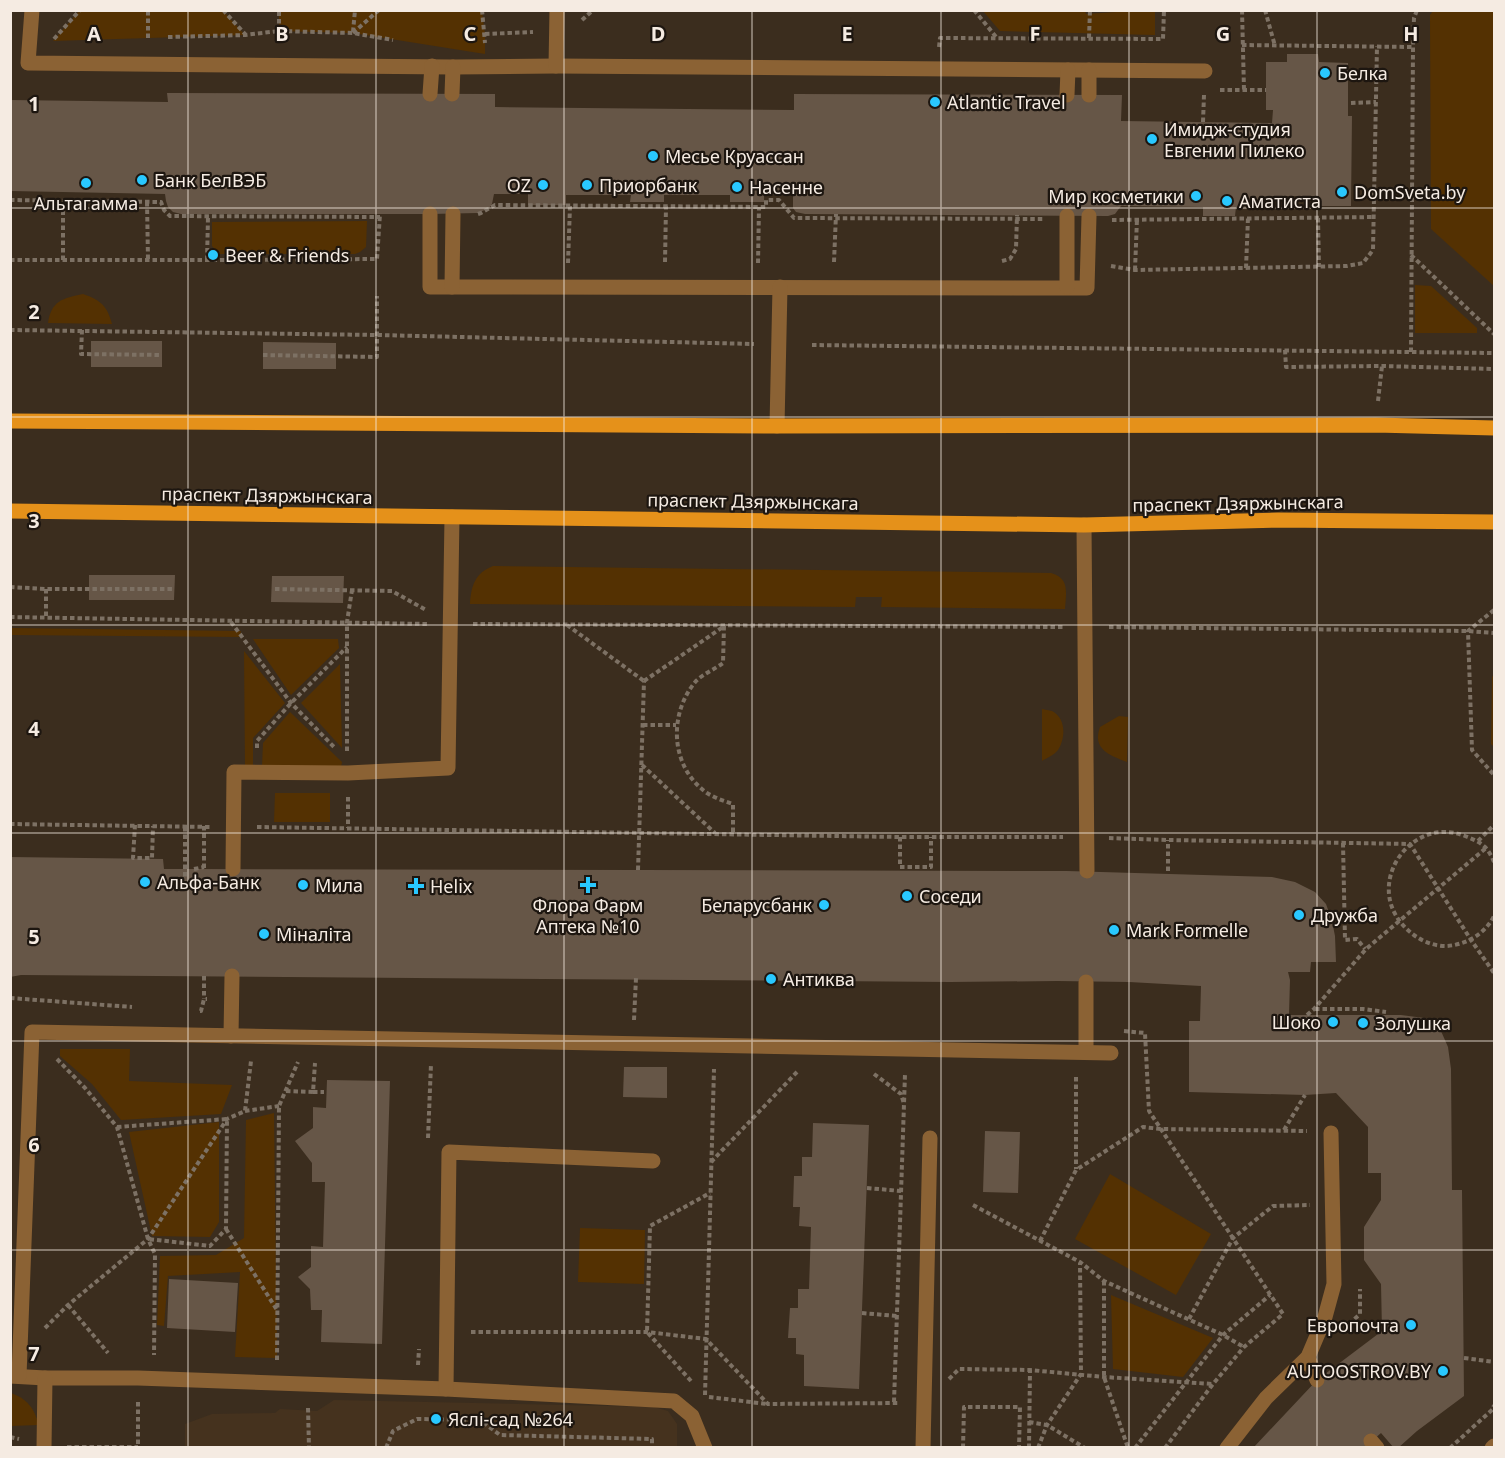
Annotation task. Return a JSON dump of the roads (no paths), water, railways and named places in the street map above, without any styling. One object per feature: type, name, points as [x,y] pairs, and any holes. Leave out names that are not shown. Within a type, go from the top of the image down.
[{"type":"main road","points":[[10,421],[777,426],[1376,425],[1494,428]]},
{"type":"main road","name":"праспект Дзяржынскага","points":[[10,511],[1084,525],[1278,520],[1494,522]]},
{"type":"lane","points":[[32,10],[28,63],[1205,71]]},
{"type":"lane","points":[[556,66],[557,10]]},
{"type":"lane","points":[[430,94],[432,66]]},
{"type":"lane","points":[[452,94],[453,67]]},
{"type":"lane","points":[[1067,95],[1068,70]]},
{"type":"lane","points":[[1089,70],[1089,95]]},
{"type":"lane","points":[[430,214],[429,287],[1087,288],[1089,216]]},
{"type":"lane","points":[[452,287],[453,214]]},
{"type":"lane","points":[[1067,216],[1067,288]]},
{"type":"lane","points":[[777,426],[780,287]]},
{"type":"lane","points":[[233,869],[234,772],[348,767],[448,768],[452,517]]},
{"type":"lane","points":[[1084,525],[1087,871]]},
{"type":"lane","points":[[231,1036],[232,976]]},
{"type":"lane","points":[[1081,1052],[1086,982]]},
{"type":"lane","points":[[705,1448],[692,1416],[674,1401],[446,1389],[15,1376],[21,1333],[32,1032],[1111,1053]]},
{"type":"lane","points":[[1227,1448],[1266,1398],[1308,1357],[1325,1317],[1334,1284],[1332,1205],[1323,1132]]},
{"type":"lane","points":[[923,1448],[930,1138]]},
{"type":"lane","points":[[446,1389],[449,1152],[653,1161]]},
{"type":"lane","points":[[1308,1357],[1317,1380]]},
{"type":"lane","points":[[44,1447],[45,1378]]},
{"type":"place","name":"Белка","points":[[1325,73]]},
{"type":"place","name":"Atlantic Travel","points":[[935,102]]},
{"type":"place","name":"Имидж-студия Евгении Пилеко","points":[[1152,139]]},
{"type":"place","name":"Месье Круассан","points":[[653,156]]},
{"type":"place","name":"Банк БелВЭБ","points":[[142,180]]},
{"type":"place","name":"Альтагамма","points":[[86,183]]},
{"type":"place","name":"OZ","points":[[543,185]]},
{"type":"place","name":"Приорбанк","points":[[587,185]]},
{"type":"place","name":"Насенне","points":[[737,187]]},
{"type":"place","name":"DomSveta.by","points":[[1342,192]]},
{"type":"place","name":"Мир косметики","points":[[1196,196]]},
{"type":"place","name":"Аматиста","points":[[1227,201]]},
{"type":"place","name":"Beer & Friends","points":[[213,255]]},
{"type":"place","name":"Альфа-Банк","points":[[145,882]]},
{"type":"place","name":"Мила","points":[[303,885]]},
{"type":"place","name":"Флора Фарм Аптека №10","points":[[588,885]]},
{"type":"place","name":"Helix","points":[[416,886]]},
{"type":"place","name":"Соседи","points":[[907,896]]},
{"type":"place","name":"Беларусбанк","points":[[824,905]]},
{"type":"place","name":"Дружба","points":[[1299,915]]},
{"type":"place","name":"Mark Formelle","points":[[1114,930]]},
{"type":"place","name":"Міналіта","points":[[264,934]]},
{"type":"place","name":"Антиква","points":[[771,979]]},
{"type":"place","name":"Шоко","points":[[1333,1022]]},
{"type":"place","name":"Золушка","points":[[1363,1023]]},
{"type":"place","name":"Европочта","points":[[1411,1325]]},
{"type":"place","name":"AUTOOSTROV.BY","points":[[1443,1371]]},
{"type":"place","name":"Яслі-сад №264","points":[[436,1419]]}]
